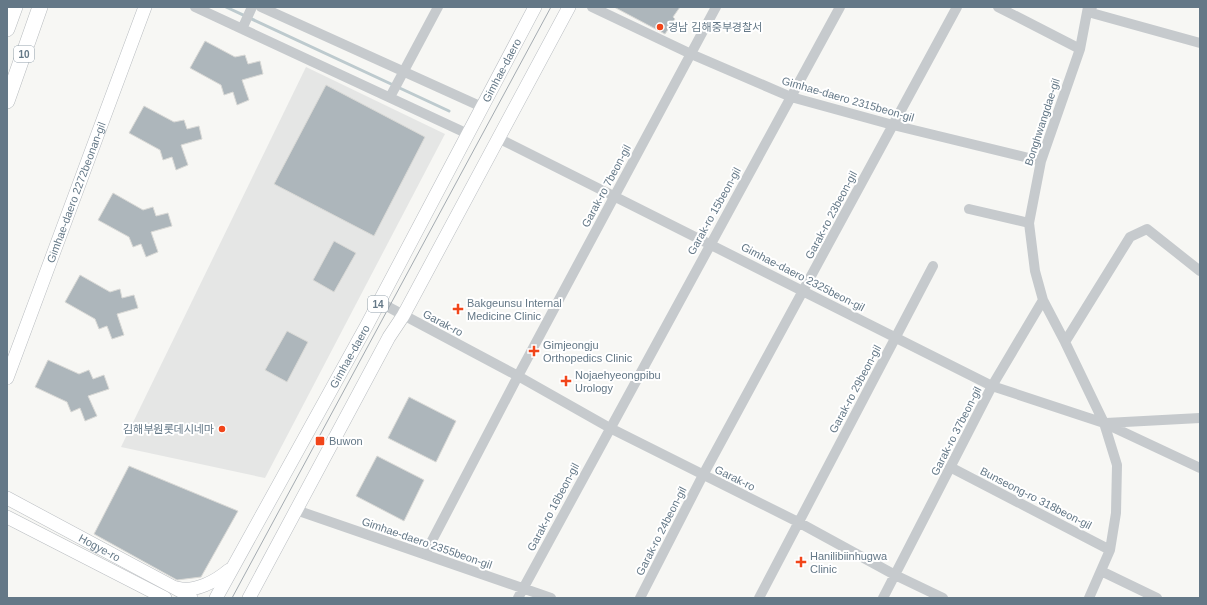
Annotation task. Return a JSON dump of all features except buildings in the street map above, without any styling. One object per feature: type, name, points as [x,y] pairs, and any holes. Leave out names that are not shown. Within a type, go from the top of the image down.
[{"type":"highway","points":[[7,29],[15,7]]},
{"type":"highway","name":"10","points":[[7,101],[40,7]]},
{"type":"main road","name":"Gimhae-daero 2272beonan-gil","points":[[7,378],[146,7]]},
{"type":"main road","name":"Gimhae-daero","points":[[216,598],[379,302],[535,7]]},
{"type":"main road","name":"14","points":[[249,598],[386,344],[403,316],[568,7]]},
{"type":"main road","name":"Hogye-ro","points":[[7,498],[188,595],[191,598]]},
{"type":"main road","name":"Hogye-ro","points":[[7,517],[77,552],[160,597]]},
{"type":"main road","points":[[167,584],[180,589],[194,588],[209,584],[222,576],[233,566]]},
{"type":"main road","points":[[258,581],[258,598]]},
{"type":"street","points":[[195,7],[242,29],[394,90],[468,134]]},
{"type":"street","points":[[242,29],[252,7]]},
{"type":"street","points":[[262,7],[482,107]]},
{"type":"street","name":"Gimhae-daero 2315beon-gil","points":[[592,7],[691,54],[791,97],[893,125],[1041,161]]},
{"type":"street","name":"Garak-ro 7beon-gil","points":[[518,376],[716,7]]},
{"type":"street","name":"Garak-ro 15beon-gil","points":[[610,428],[840,7]]},
{"type":"street","name":"Garak-ro 23beon-gil","points":[[703,475],[957,7]]},
{"type":"street","points":[[998,7],[1080,49]]},
{"type":"street","points":[[394,90],[436,8]]},
{"type":"street","points":[[1089,9],[1200,43]]},
{"type":"street","name":"Bonghwangdae-gil","points":[[1089,9],[1080,49],[1041,161],[1029,223],[1035,271],[1043,300],[1104,423],[1117,465],[1116,513],[1110,550],[1089,598]]},
{"type":"street","name":"Gimhae-daero 2325beon-gil","points":[[498,138],[992,386],[1104,423]]},
{"type":"street","points":[[969,209],[1029,223]]},
{"type":"street","points":[[1065,342],[1130,237],[1147,229],[1200,271]]},
{"type":"street","name":"Garak-ro 29beon-gil","points":[[760,598],[798,522],[933,266]]},
{"type":"street","name":"Garak-ro 37beon-gil","points":[[883,598],[992,386],[1043,300]]},
{"type":"street","name":"Garak-ro","points":[[379,302],[518,376],[610,428],[798,522],[895,575],[943,598]]},
{"type":"street","points":[[425,554],[518,376]]},
{"type":"street","points":[[1104,423],[1198,415]]},
{"type":"street","points":[[1104,423],[1200,468]]},
{"type":"street","name":"Garak-ro 16beon-gil","points":[[518,598],[610,428]]},
{"type":"street","name":"Bunseong-ro 318beon-gil","points":[[950,467],[1110,550]]},
{"type":"street","name":"Garak-ro 24beon-gil","points":[[640,598],[703,475]]},
{"type":"street","name":"Gimhae-daero 2355beon-gil","points":[[296,510],[551,598]]},
{"type":"street","points":[[1101,571],[1157,598]]},
{"type":"shaded area","points":[[306,67],[445,134],[265,478],[121,447]]},
{"type":"waterway","points":[[226,7],[449,111]]},
{"type":"tram line","points":[[232,598],[551,7]]},
{"type":"place","name":"경남 김해중부경찰서","points":[[660,27]]},
{"type":"place","name":"Bakgeunsu Internal Medicine Clinic","points":[[458,309]]},
{"type":"place","name":"Gimjeongju Orthopedics Clinic","points":[[534,351]]},
{"type":"place","name":"Nojaehyeongpibu Urology","points":[[566,381]]},
{"type":"place","name":"김해부원롯데시네마","points":[[222,429]]},
{"type":"place","name":"Buwon","points":[[320,441]]},
{"type":"place","name":"Hanilibiinhugwa Clinic","points":[[801,562]]}]
